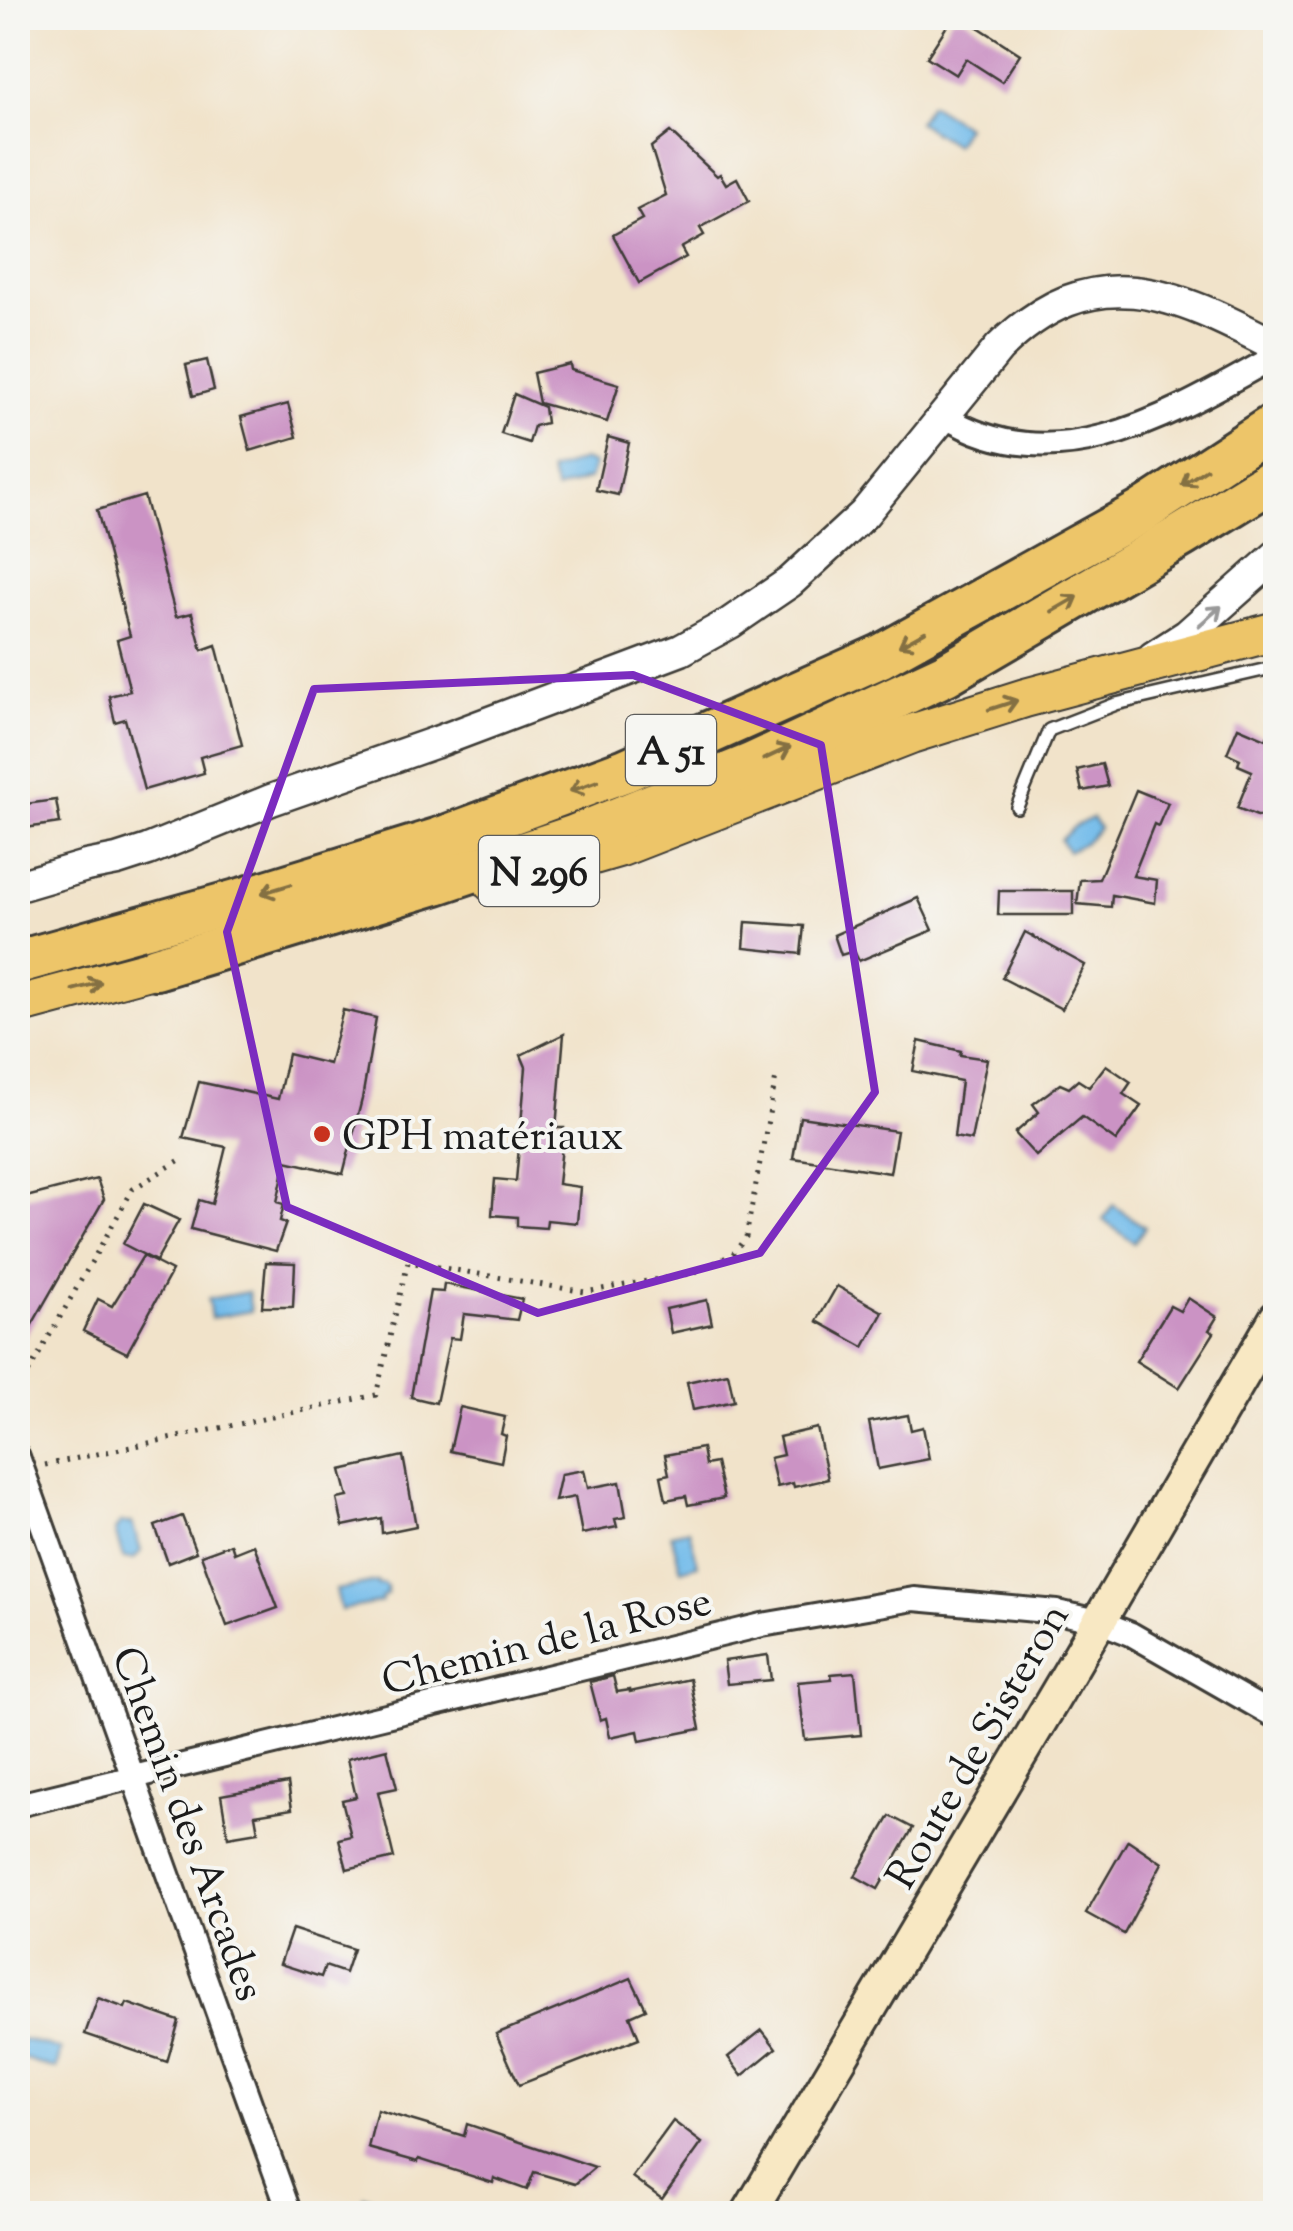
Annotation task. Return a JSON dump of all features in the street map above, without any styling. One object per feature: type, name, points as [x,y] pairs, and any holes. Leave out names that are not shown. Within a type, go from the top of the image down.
[{"type":"highway","name":"A 51","points":[[18,962],[440,839],[626,770],[881,656],[1141,512],[1276,424]]},
{"type":"highway","name":"A 51","points":[[156,968],[573,837],[751,765],[946,674],[1276,478]]},
{"type":"highway","name":"N 296","points":[[18,1005],[422,905],[621,846],[910,734],[1025,698],[1276,631]]},
{"type":"main road","name":"Route de Sisteron","points":[[748,2214],[1276,1318]]},
{"type":"street","points":[[18,902],[91,876],[117,860],[271,800],[680,650],[730,622],[790,582],[864,514],[999,348],[1016,331],[1058,303],[1108,291],[1161,295],[1186,302],[1276,346]]},
{"type":"street","points":[[944,416],[990,439],[1041,446],[1076,444],[1108,437],[1163,415],[1276,356]]},
{"type":"street","points":[[1138,667],[1187,635],[1276,556]]},
{"type":"street","points":[[18,886],[117,860]]},
{"type":"street","name":"Chemin des Arcades","points":[[20,1463],[290,2214]]},
{"type":"street","name":"Chemin de la Rose","points":[[18,1805],[762,1625],[914,1599],[1056,1612],[1098,1622],[1132,1634],[1276,1717]]},
{"type":"lane","points":[[1017,807],[1049,730],[1116,704],[1276,667]]},
{"type":"path","points":[[20,1463],[376,1394],[408,1262],[585,1292],[693,1273],[733,1254],[746,1238],[776,1076]]},
{"type":"path","points":[[18,1391],[133,1189],[184,1158]]},
{"type":"highlighted area","points":[[633,675],[821,745],[875,1092],[760,1253],[538,1313],[287,1207],[227,932],[314,689]]},
{"type":"water","points":[[930,104],[966,126],[955,145],[918,122]]},
{"type":"water","points":[[583,460],[594,464],[589,479],[556,490],[550,471]]},
{"type":"water","points":[[1092,818],[1099,828],[1086,842],[1068,851],[1060,840],[1075,826]]},
{"type":"water","points":[[1113,1205],[1145,1227],[1134,1243],[1103,1220]]},
{"type":"water","points":[[248,1292],[251,1311],[211,1318],[208,1299]]},
{"type":"water","points":[[120,1523],[132,1523],[141,1551],[134,1559],[123,1558],[115,1531]]},
{"type":"water","points":[[689,1530],[698,1565],[681,1570],[671,1534]]},
{"type":"water","points":[[377,1582],[387,1587],[382,1602],[341,1610],[336,1590]]},
{"type":"water","points":[[22,2039],[61,2050],[56,2069],[18,2057]]},
{"type":"water","points":[[364,2196],[400,2207],[399,2213],[359,2213]]},
{"type":"building","points":[[952,18],[964,18],[1020,54],[1002,82],[966,59],[956,75],[927,57]]},
{"type":"building","points":[[670,132],[717,176],[720,174],[726,184],[737,178],[749,201],[700,228],[704,235],[681,248],[686,257],[639,283],[613,235],[642,219],[637,210],[666,195],[651,147]]},
{"type":"building","points":[[207,360],[214,390],[193,396],[186,365]]},
{"type":"building","points":[[570,364],[571,370],[619,384],[607,422],[539,403],[533,373]]},
{"type":"building","points":[[514,394],[544,407],[546,423],[534,426],[529,443],[501,434]]},
{"type":"building","points":[[288,404],[297,437],[250,451],[241,417]]},
{"type":"building","points":[[608,437],[629,443],[618,495],[596,490]]},
{"type":"building","points":[[144,496],[176,617],[192,613],[202,650],[216,645],[242,745],[200,757],[204,773],[144,790],[125,719],[115,722],[109,696],[130,691],[117,640],[130,636],[97,510]]},
{"type":"building","points":[[1276,718],[1276,795],[1266,816],[1257,816],[1237,808],[1252,771],[1238,765],[1240,759],[1227,753],[1238,727],[1266,739]]},
{"type":"building","points":[[1102,764],[1108,786],[1082,791],[1077,770]]},
{"type":"building","points":[[1136,790],[1168,803],[1158,826],[1154,824],[1133,876],[1157,880],[1155,903],[1112,895],[1111,907],[1077,904],[1080,880],[1099,879]]},
{"type":"building","points":[[56,800],[60,823],[18,829],[18,805]]},
{"type":"building","points":[[999,891],[1073,891],[1073,915],[998,915]]},
{"type":"building","points":[[918,898],[933,930],[859,961],[854,951],[841,955],[834,935]]},
{"type":"building","points":[[746,922],[804,926],[801,954],[744,948]]},
{"type":"building","points":[[1025,932],[1085,965],[1062,1009],[1002,978]]},
{"type":"building","points":[[343,1010],[376,1018],[362,1099],[343,1174],[286,1161],[277,1202],[284,1204],[280,1221],[286,1223],[276,1251],[191,1229],[199,1200],[212,1204],[226,1147],[183,1138],[199,1082],[278,1099],[288,1054],[329,1064]]},
{"type":"building","points":[[564,1034],[556,1128],[564,1128],[558,1184],[580,1187],[577,1223],[547,1220],[546,1228],[517,1226],[517,1217],[492,1215],[495,1179],[516,1181],[526,1067],[521,1055]]},
{"type":"building","points":[[919,1041],[961,1051],[960,1055],[987,1059],[971,1140],[954,1137],[961,1081],[913,1071]]},
{"type":"building","points":[[1106,1065],[1131,1082],[1123,1094],[1141,1106],[1116,1141],[1082,1117],[1036,1156],[1015,1133],[1039,1112],[1033,1104],[1060,1084],[1069,1088],[1078,1080],[1089,1087]]},
{"type":"building","points":[[800,1117],[897,1131],[890,1173],[793,1158]]},
{"type":"building","points":[[97,1179],[104,1199],[18,1349],[18,1199]]},
{"type":"building","points":[[144,1204],[179,1220],[156,1261],[123,1244]]},
{"type":"building","points":[[143,1256],[172,1271],[127,1353],[83,1331],[98,1299],[112,1306]]},
{"type":"building","points":[[266,1262],[295,1263],[293,1307],[262,1307]]},
{"type":"building","points":[[444,1284],[522,1299],[517,1320],[464,1314],[460,1339],[450,1338],[436,1403],[411,1397],[430,1291],[443,1292]]},
{"type":"building","points":[[837,1286],[883,1312],[864,1347],[817,1321]]},
{"type":"building","points":[[1188,1298],[1217,1317],[1209,1330],[1214,1333],[1179,1388],[1136,1361],[1170,1306],[1180,1311]]},
{"type":"building","points":[[707,1300],[712,1324],[671,1333],[666,1309]]},
{"type":"building","points":[[728,1373],[734,1401],[693,1410],[687,1382]]},
{"type":"building","points":[[460,1407],[505,1417],[501,1462],[450,1451]]},
{"type":"building","points":[[908,1415],[911,1430],[923,1427],[929,1459],[878,1469],[869,1422]]},
{"type":"building","points":[[817,1428],[828,1479],[777,1487],[770,1458],[783,1455],[779,1437]]},
{"type":"building","points":[[702,1448],[705,1465],[716,1463],[724,1498],[688,1505],[686,1496],[666,1500],[661,1476],[669,1474],[665,1455]]},
{"type":"building","points":[[403,1456],[416,1526],[382,1533],[381,1518],[343,1526],[337,1499],[348,1497],[341,1470]]},
{"type":"building","points":[[584,1470],[588,1488],[620,1482],[626,1517],[615,1519],[617,1527],[582,1534],[575,1497],[555,1501],[561,1474]]},
{"type":"building","points":[[182,1516],[196,1552],[168,1563],[155,1526]]},
{"type":"building","points":[[231,1544],[234,1553],[254,1545],[278,1608],[227,1626],[201,1555]]},
{"type":"building","points":[[768,1655],[771,1680],[727,1684],[724,1661]]},
{"type":"building","points":[[855,1672],[861,1735],[805,1740],[798,1682]]},
{"type":"building","points":[[613,1676],[617,1692],[690,1679],[700,1729],[640,1741],[638,1731],[610,1737],[606,1718],[600,1720],[590,1682]]},
{"type":"building","points":[[387,1749],[397,1788],[378,1792],[394,1858],[347,1869],[339,1839],[351,1836],[342,1800],[356,1797],[347,1759]]},
{"type":"building","points":[[288,1783],[292,1809],[255,1815],[258,1832],[228,1837],[221,1795]]},
{"type":"building","points":[[890,1816],[913,1828],[878,1889],[855,1876]]},
{"type":"building","points":[[1128,1840],[1162,1863],[1124,1934],[1086,1913]]},
{"type":"building","points":[[292,1929],[353,1949],[345,1973],[325,1966],[321,1977],[280,1964]]},
{"type":"building","points":[[631,1978],[646,2009],[630,2016],[639,2038],[519,2085],[496,2034]]},
{"type":"building","points":[[98,1998],[125,2008],[127,2003],[179,2021],[167,2062],[85,2034]]},
{"type":"building","points":[[762,2030],[776,2048],[742,2076],[728,2057]]},
{"type":"building","points":[[377,2110],[464,2136],[467,2124],[595,2167],[575,2184],[534,2172],[527,2190],[494,2178],[493,2183],[419,2159],[418,2162],[368,2148]]},
{"type":"building","points":[[673,2121],[702,2143],[662,2199],[632,2177]]},
{"type":"place","name":"GPH matériaux","points":[[322,1134]]}]
